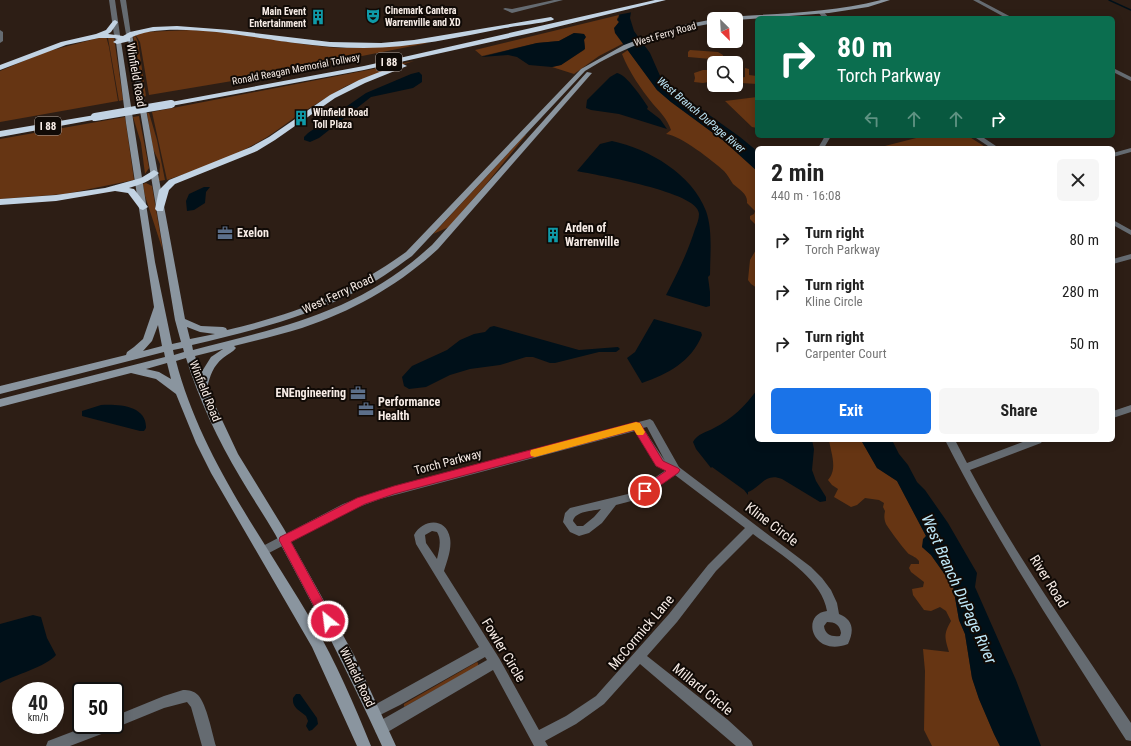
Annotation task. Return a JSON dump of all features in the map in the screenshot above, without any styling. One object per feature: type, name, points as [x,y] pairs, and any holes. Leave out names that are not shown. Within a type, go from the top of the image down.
[{"type":"highway","name":"Ronald Reagan Memorial Tollway","points":[[0,134],[171,100],[364,68],[540,29],[606,10],[632,0]]},
{"type":"highway","name":"Ronald Reagan Memorial Tollway","points":[[171,100],[374,58],[551,19],[663,0]]},
{"type":"highway","points":[[94,36],[124,36],[144,31],[209,29],[323,44],[379,45],[432,40],[523,22],[551,19]]},
{"type":"highway","points":[[0,68],[48,48],[109,31],[115,22]]},
{"type":"highway","points":[[94,192],[146,179],[166,182],[222,164],[276,136],[338,92],[370,78],[406,66],[498,42],[540,29]]},
{"type":"highway","name":"Ronald Reagan Memorial Tollway","points":[[0,126],[95,114]]},
{"type":"highway","points":[[160,209],[161,198],[165,189],[168,185],[180,178]]},
{"type":"highway","points":[[0,202],[50,199],[119,189],[128,190],[135,195],[143,207]]},
{"type":"main road","points":[[768,16],[857,8],[888,0]]},
{"type":"main road","points":[[743,18],[755,17]]},
{"type":"main road","name":"West Ferry Road","points":[[0,390],[272,322],[323,305],[353,292],[386,272],[420,244],[572,81],[592,63],[597,62],[613,52],[655,34],[707,22]]},
{"type":"main road","name":"Winfield Road","points":[[124,36],[146,179],[143,207],[158,308],[169,360],[180,391],[208,455],[233,502],[310,631],[346,704],[364,746]]},
{"type":"main road","name":"Winfield Road","points":[[124,36],[146,179],[160,209],[180,320],[186,344],[202,388],[240,466],[284,540],[349,659],[389,746]]},
{"type":"main road","name":"West Ferry Road","points":[[0,403],[298,326],[339,311],[380,290],[411,269],[435,247],[598,64],[597,62]]},
{"type":"main road","points":[[113,361],[136,351],[149,340],[152,334],[158,308]]},
{"type":"main road","points":[[180,320],[194,328],[206,331],[272,322]]},
{"type":"main road","points":[[202,388],[208,367],[216,357],[244,341]]},
{"type":"main road","points":[[127,370],[156,374],[163,377],[180,391]]},
{"type":"street","name":"Winfield Road","points":[[112,0],[115,22],[124,36]]},
{"type":"street","name":"Winfield Road","points":[[123,0],[124,36]]},
{"type":"street","points":[[505,9],[512,11],[561,0]]},
{"type":"street","points":[[975,0],[1006,16]]},
{"type":"street","points":[[821,12],[824,16]]},
{"type":"street","points":[[0,32],[0,42]]},
{"type":"street","points":[[1115,71],[1131,79]]},
{"type":"street","points":[[979,138],[993,146]]},
{"type":"street","points":[[1115,154],[1131,150]]},
{"type":"street","points":[[1115,223],[1131,233]]},
{"type":"street","points":[[1115,261],[1131,256]]},
{"type":"street","points":[[1115,414],[1131,408]]},
{"type":"street","name":"Torch Parkway","points":[[263,552],[347,507],[378,495],[650,423]]},
{"type":"street","name":"Kline Circle","points":[[650,423],[675,470]]},
{"type":"street","name":"Kline Circle","points":[[636,426],[660,463],[675,470],[799,564],[817,580],[832,606],[833,617]]},
{"type":"street","name":"River Road","points":[[951,442],[964,468],[1006,541],[1131,734]]},
{"type":"street","points":[[964,468],[1033,442]]},
{"type":"street","points":[[612,502],[639,494],[675,470]]},
{"type":"street","name":"McCormick Lane","points":[[539,742],[600,700],[640,657],[712,568],[752,528]]},
{"type":"street","name":"Fowler Circle","points":[[439,571],[487,648],[539,742]]},
{"type":"street","points":[[374,712],[396,701],[487,648]]},
{"type":"street","name":"Millard Circle","points":[[640,657],[723,725],[746,746]]},
{"type":"street","points":[[381,728],[495,662]]},
{"type":"street","points":[[124,718],[175,698],[190,696],[194,699],[197,705],[209,746]]},
{"type":"street","points":[[53,746],[84,734]]},
{"type":"shaded area","points":[[619,15],[617,19],[619,22],[616,26],[624,43],[599,56],[574,74],[552,67],[561,65],[584,50],[584,34],[574,33],[559,41],[537,43],[482,56],[475,50]]},
{"type":"shaded area","points":[[192,30],[229,33],[340,48],[362,48],[428,43],[250,78],[149,95],[140,42],[135,34],[143,32]]},
{"type":"shaded area","points":[[133,35],[136,37],[138,42],[146,96],[144,97]]},
{"type":"shaded area","points":[[106,36],[118,101],[0,122],[0,71],[45,52]]},
{"type":"shaded area","points":[[114,37],[123,100],[119,101],[108,38]]},
{"type":"shaded area","points":[[628,50],[657,90],[724,141],[755,169],[755,211],[747,203],[745,195],[733,184],[724,171],[705,155],[688,144],[672,135],[666,134],[671,130],[668,123],[632,74],[622,54]]},
{"type":"shaded area","points":[[690,50],[718,52],[723,56],[707,56],[707,59],[688,57],[688,52]]},
{"type":"shaded area","points":[[414,61],[383,71],[346,86],[298,115],[266,138],[211,164],[167,180],[152,112]]},
{"type":"shaded area","points":[[745,68],[749,69],[749,75],[755,76],[755,84],[743,83],[743,77],[745,77]]},
{"type":"shaded area","points":[[707,70],[707,82],[694,82],[694,73]]},
{"type":"shaded area","points":[[755,97],[755,128],[752,127],[725,101]]},
{"type":"shaded area","points":[[147,113],[149,113],[157,140],[165,180],[159,181],[160,164],[153,149]]},
{"type":"shaded area","points":[[139,116],[149,168],[145,174],[141,143],[133,117]]},
{"type":"shaded area","points":[[125,117],[134,180],[65,194],[0,199],[0,139]]},
{"type":"shaded area","points":[[525,135],[487,183],[449,227],[433,234]]},
{"type":"shaded area","points":[[916,138],[971,138],[984,146],[885,146]]},
{"type":"shaded area","points":[[146,183],[152,186],[163,251],[145,196],[143,184]]},
{"type":"shaded area","points":[[755,211],[755,224],[750,219],[750,216],[754,214]]},
{"type":"shaded area","points":[[755,251],[755,287],[748,280],[750,260]]},
{"type":"shaded area","points":[[829,442],[862,442],[877,468],[897,481],[926,536],[922,547],[931,555],[953,586],[959,620],[965,634],[972,678],[979,699],[1000,746],[932,746],[924,730],[925,671],[923,649],[949,652],[946,643],[946,636],[951,621],[946,611],[940,607],[931,611],[924,610],[913,595],[912,589],[923,587],[924,582],[911,572],[909,568],[911,564],[919,564],[919,561],[907,552],[886,524],[884,518],[884,503],[879,500],[865,498],[857,505],[851,507],[834,497],[838,489],[828,480],[833,471]]},
{"type":"shaded area","points":[[477,662],[478,666],[404,707],[404,704]]},
{"type":"water","name":"West Branch DuPage River","points":[[621,0],[631,12],[630,18],[634,31],[650,53],[661,78],[755,149],[755,169],[724,141],[657,90],[615,33],[614,28],[619,22],[617,20],[619,17]]},
{"type":"water","points":[[574,33],[584,34],[586,37],[584,40],[585,49],[561,65],[552,67],[529,65],[517,57],[508,55],[481,57],[537,43],[559,41]]},
{"type":"water","points":[[419,72],[422,75],[422,82],[413,88],[371,97],[319,138],[310,142],[304,140],[304,137],[308,133],[366,93]]},
{"type":"water","points":[[617,73],[621,74],[629,82],[646,103],[648,107],[647,109],[660,119],[667,129],[619,114],[586,108],[587,100],[610,77]]},
{"type":"water","points":[[612,141],[640,150],[668,165],[691,186],[699,198],[706,211],[710,227],[710,275],[708,277],[710,306],[706,307],[666,295],[686,254],[699,218],[699,214],[695,206],[666,192],[646,186],[577,171],[600,144]]},
{"type":"water","points":[[204,187],[210,187],[206,192],[205,203],[194,210],[187,211],[186,201],[189,194]]},
{"type":"water","points":[[654,319],[701,332],[702,335],[692,353],[678,366],[661,376],[642,383],[627,358],[635,352]]},
{"type":"water","points":[[494,326],[579,350],[618,347],[620,349],[616,352],[599,352],[555,363],[550,363],[533,357],[526,357],[500,365],[470,369],[450,375],[426,387],[409,389],[404,386],[402,377],[412,366],[447,350],[460,340],[474,334],[485,332],[490,327]]},
{"type":"water","points":[[755,392],[755,442],[812,442],[814,449],[812,470],[816,481],[826,497],[826,501],[820,502],[782,479],[776,477],[767,479],[748,492],[748,495],[744,490],[712,467],[711,468],[696,449],[693,442],[697,437],[721,424],[743,407]]},
{"type":"water","points":[[101,405],[123,406],[136,410],[145,420],[146,428],[144,431],[140,431],[82,416],[82,411]]},
{"type":"water","name":"West Branch DuPage River","points":[[862,442],[893,442],[917,482],[925,490],[948,523],[977,573],[975,587],[1016,680],[1041,746],[1000,746],[979,699],[972,678],[965,634],[959,620],[953,586],[931,555],[922,547],[923,539],[926,536],[897,481],[877,468]]},
{"type":"water","points":[[33,615],[41,617],[47,638],[56,655],[38,667],[0,683],[0,624]]},
{"type":"water","points":[[296,694],[300,694],[317,718],[318,724],[312,730],[309,731],[306,726],[308,721],[306,716],[296,708],[294,704],[293,698]]},
{"type":"pier","points":[[619,0],[634,0],[633,12],[617,15]]},
{"type":"waterway","points":[[1109,0],[1131,10]]},
{"type":"slow traffic","points":[[535,453],[636,426],[640,432]]},
{"type":"place","name":"Cinemark Cantera Warrenville and XD","points":[[373,16]]},
{"type":"place","name":"Main Event Entertainment","points":[[318,17]]},
{"type":"place","name":"Winfield Road Toll Plaza","points":[[301,118]]},
{"type":"place","name":"Exelon","points":[[225,233]]},
{"type":"place","name":"Arden of Warrenville","points":[[553,235]]},
{"type":"place","name":"ENEngineering","points":[[358,393]]},
{"type":"place","name":"Performance Health","points":[[366,409]]},
{"type":"route","points":[[328,621],[284,540],[361,500],[636,426],[660,463],[675,470],[645,491]]}]
